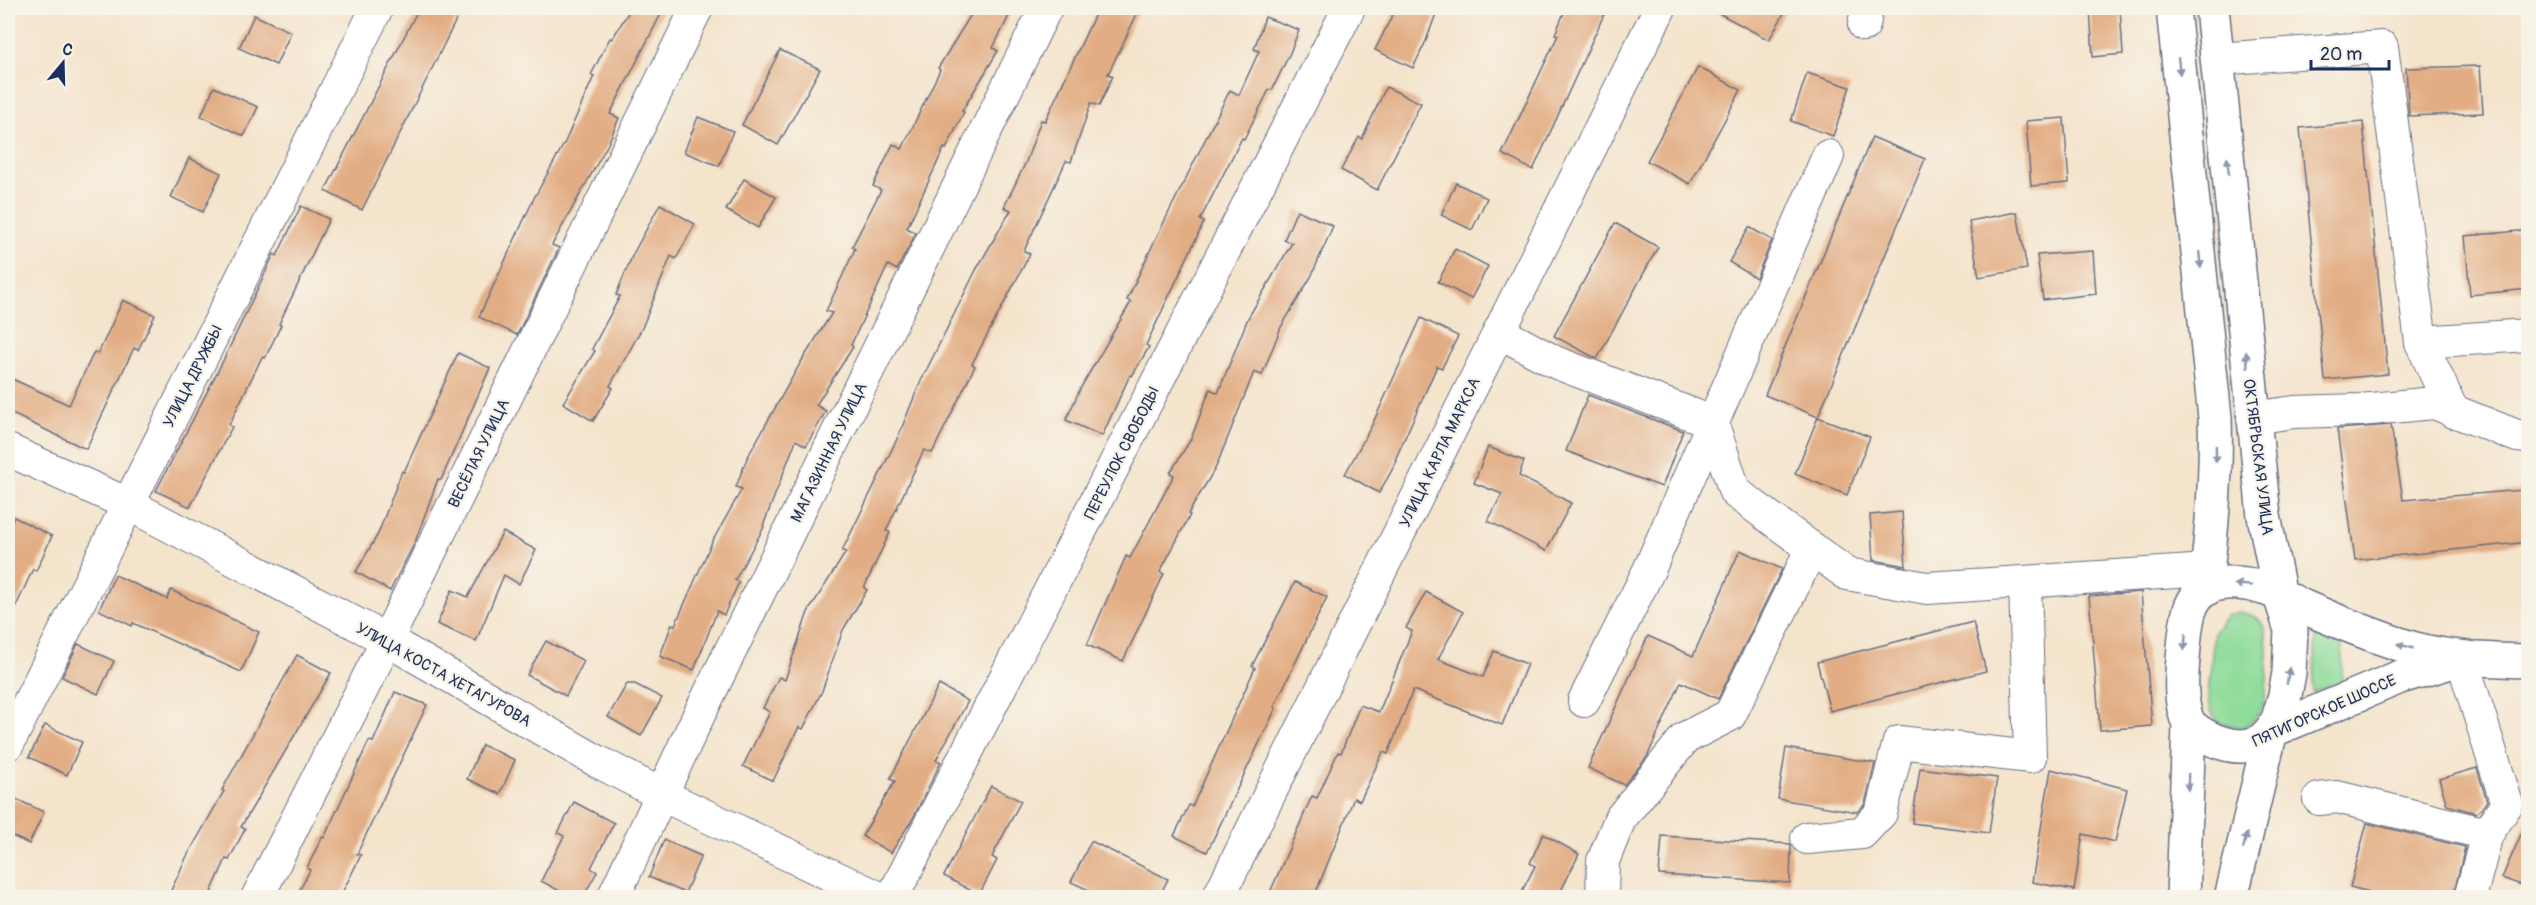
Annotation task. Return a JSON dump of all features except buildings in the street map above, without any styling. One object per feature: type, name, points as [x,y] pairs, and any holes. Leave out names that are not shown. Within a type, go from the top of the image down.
[{"type":"main road","points":[[2173,8],[2215,418],[2216,466],[2206,580],[2195,599],[2186,628],[2182,689],[2184,713],[2189,724],[2183,897]]},
{"type":"main road","name":"ОКТЯБРЬСКАЯ УЛИЦА","points":[[2212,8],[2264,516],[2280,596],[2291,630],[2290,657],[2281,710],[2271,731],[2230,897]]},
{"type":"main road","name":"ПЯТИГОРСКОЕ ШОССЕ","points":[[2206,580],[2217,585],[2246,584],[2267,588],[2280,596],[2382,639],[2462,659],[2529,661]]},
{"type":"main road","name":"ПЯТИГОРСКОЕ ШОССЕ","points":[[2189,724],[2206,737],[2234,745],[2260,742],[2271,731],[2400,677],[2462,659]]},
{"type":"street","name":"УЛИЦА ДРУЖБЫ","points":[[8,744],[376,8]]},
{"type":"street","name":"ВЕСЁЛАЯ УЛИЦА","points":[[257,897],[387,640],[697,8]]},
{"type":"street","name":"МАГАЗИННАЯ УЛИЦА","points":[[613,897],[696,721],[1046,8]]},
{"type":"street","name":"ПЕРЕУЛОК СВОБОДЫ","points":[[892,897],[1349,8]]},
{"type":"street","name":"УЛИЦА КАРЛА МАРКСА","points":[[1218,897],[1660,8]]},
{"type":"street","points":[[2217,59],[2382,47],[2421,342],[2453,412]]},
{"type":"street","points":[[1584,701],[1649,570],[1828,156]]},
{"type":"street","points":[[1499,332],[1557,363],[1712,422]]},
{"type":"street","points":[[2421,342],[2529,335]]},
{"type":"street","points":[[2253,418],[2294,412],[2360,410],[2434,403],[2517,436],[2529,437]]},
{"type":"street","points":[[1712,422],[1735,492],[1847,574],[1927,588],[2025,582],[2206,580]]},
{"type":"street","name":"УЛИЦА КОСТА ХЕТАГУРОВА","points":[[8,450],[128,504],[387,640],[595,760],[662,795],[880,897]]},
{"type":"street","points":[[1602,897],[1603,861],[1620,819],[1685,738],[1730,715],[1812,549]]},
{"type":"street","points":[[1807,838],[1862,833],[1881,813],[1899,742],[2030,757],[2025,582]]},
{"type":"street","points":[[2462,659],[2507,804],[2487,834],[2470,897]]},
{"type":"street","points":[[2319,800],[2337,797],[2487,834]]},
{"type":"green space","points":[[2238,612],[2252,615],[2260,621],[2265,631],[2267,653],[2266,691],[2262,708],[2254,720],[2242,728],[2219,723],[2212,713],[2208,698],[2214,632],[2227,616]]},
{"type":"green space","points":[[2316,635],[2342,643],[2342,681],[2313,693]]}]
